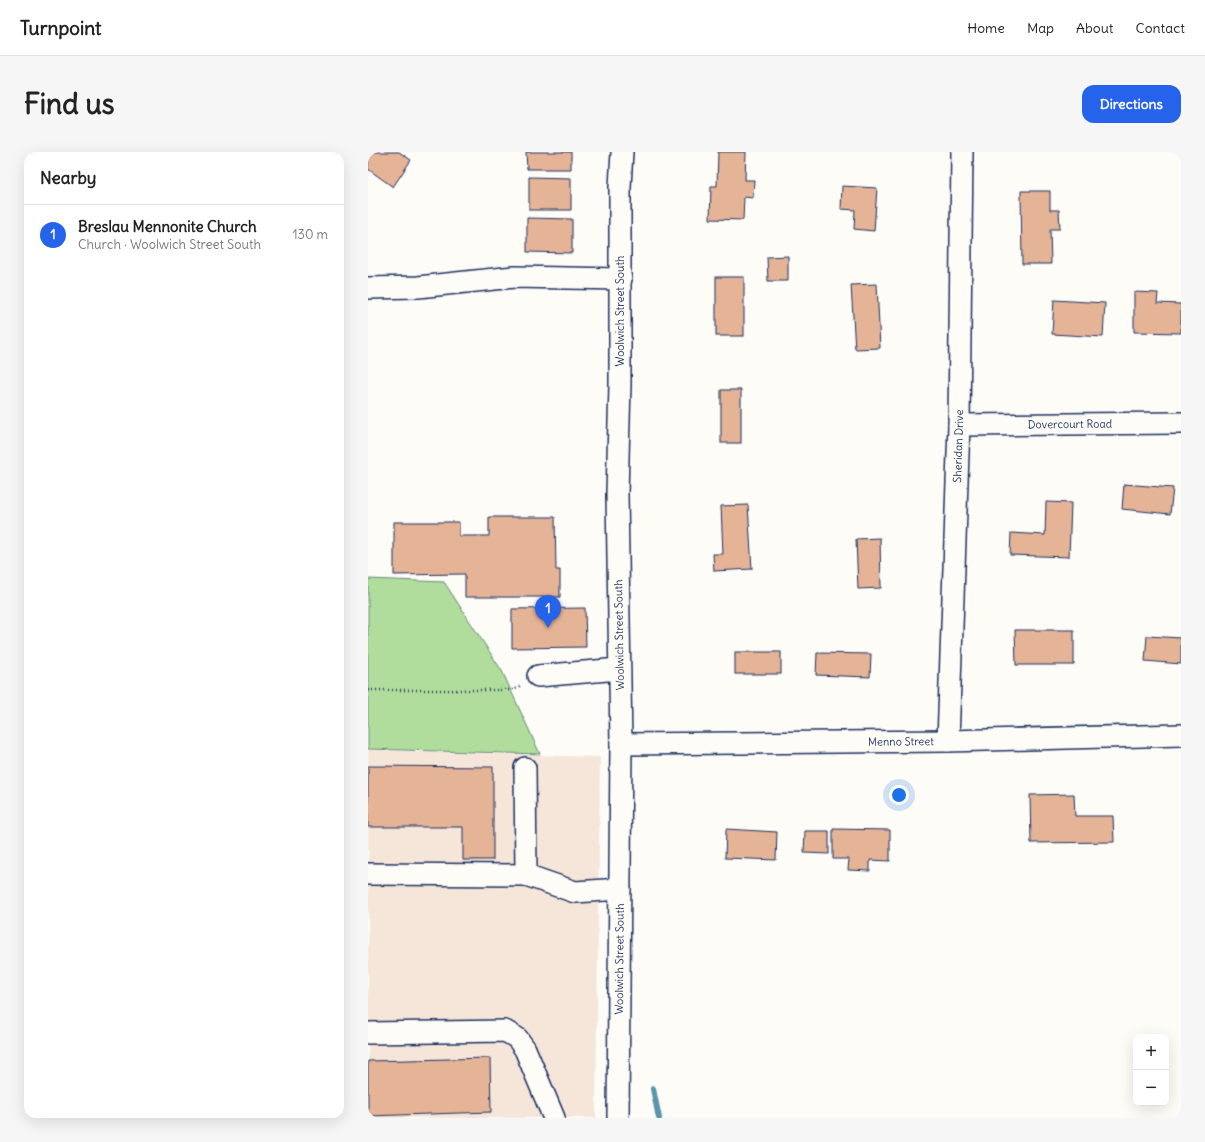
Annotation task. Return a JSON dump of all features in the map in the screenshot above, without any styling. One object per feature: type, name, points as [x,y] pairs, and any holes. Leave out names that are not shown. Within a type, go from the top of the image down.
[{"type":"street","name":"Woolwich Street South","points":[[618,1118],[620,744],[617,494],[620,385],[620,187],[622,152]]},
{"type":"street","name":"Sheridan Drive","points":[[948,740],[959,425],[962,152]]},
{"type":"street","points":[[368,288],[418,287],[514,277],[621,279]]},
{"type":"street","name":"Dovercourt Road","points":[[959,425],[1181,423]]},
{"type":"street","points":[[538,676],[619,669]]},
{"type":"street","name":"Menno Street","points":[[620,744],[948,740],[1181,735]]},
{"type":"street","points":[[525,768],[526,875]]},
{"type":"street","points":[[368,874],[526,875],[575,892],[620,889]]},
{"type":"street","points":[[368,1033],[505,1031],[517,1038],[525,1049],[554,1118]]},
{"type":"path","points":[[368,690],[514,690],[538,676]]},
{"type":"shaded area","points":[[368,750],[600,757],[596,1118],[368,1118]]},
{"type":"green space","points":[[368,579],[444,582],[502,671],[540,754],[368,749]]},
{"type":"building","points":[[369,152],[399,152],[411,160],[393,187],[368,169]]},
{"type":"building","points":[[526,152],[571,152],[571,169],[527,169]]},
{"type":"building","points":[[718,152],[746,152],[745,180],[754,180],[753,198],[744,197],[743,220],[710,219],[711,186],[717,186]]},
{"type":"building","points":[[529,177],[571,178],[571,210],[529,210]]},
{"type":"building","points":[[842,186],[877,188],[874,231],[854,229],[855,210],[841,209]]},
{"type":"building","points":[[1021,191],[1050,191],[1050,210],[1059,210],[1060,229],[1050,229],[1051,264],[1022,264]]},
{"type":"building","points":[[527,218],[572,219],[572,253],[527,252]]},
{"type":"building","points":[[788,256],[788,281],[768,281],[767,257]]},
{"type":"building","points":[[716,277],[744,277],[744,336],[716,336]]},
{"type":"building","points":[[877,284],[880,348],[855,349],[851,285]]},
{"type":"building","points":[[1134,292],[1158,293],[1157,303],[1181,304],[1181,333],[1134,332]]},
{"type":"building","points":[[1054,300],[1105,303],[1103,337],[1052,334]]},
{"type":"building","points":[[721,390],[741,390],[741,443],[721,443]]},
{"type":"building","points":[[1124,484],[1173,488],[1170,514],[1122,509]]},
{"type":"building","points":[[1046,502],[1071,503],[1069,557],[1010,555],[1011,533],[1045,535]]},
{"type":"building","points":[[748,505],[752,569],[714,571],[713,554],[723,554],[721,506]]},
{"type":"building","points":[[489,517],[555,517],[556,570],[560,570],[560,597],[465,597],[465,574],[394,575],[394,522],[459,522],[459,536],[489,536]]},
{"type":"building","points":[[880,538],[881,588],[858,589],[856,539]]},
{"type":"building","points":[[585,608],[586,647],[512,648],[512,609]]},
{"type":"building","points":[[1015,630],[1074,630],[1074,665],[1016,665]]},
{"type":"building","points":[[1147,636],[1181,638],[1181,664],[1145,661]]},
{"type":"building","points":[[735,652],[781,652],[781,674],[735,674]]},
{"type":"building","points":[[817,653],[871,654],[870,677],[816,675]]},
{"type":"building","points":[[368,766],[493,767],[493,860],[463,860],[463,827],[368,827]]},
{"type":"building","points":[[1074,794],[1075,816],[1113,816],[1114,842],[1031,843],[1030,795]]},
{"type":"building","points":[[726,829],[777,832],[776,860],[725,858]]},
{"type":"building","points":[[833,829],[890,830],[890,861],[870,860],[870,871],[848,870],[849,859],[833,859]]},
{"type":"building","points":[[805,831],[829,831],[829,854],[804,853]]},
{"type":"building","points":[[490,1058],[491,1112],[368,1116],[368,1061]]},
{"type":"waterway","points":[[653,1089],[659,1118]]},
{"type":"place","name":"Breslau Mennonite Church","points":[[548,628]]}]
